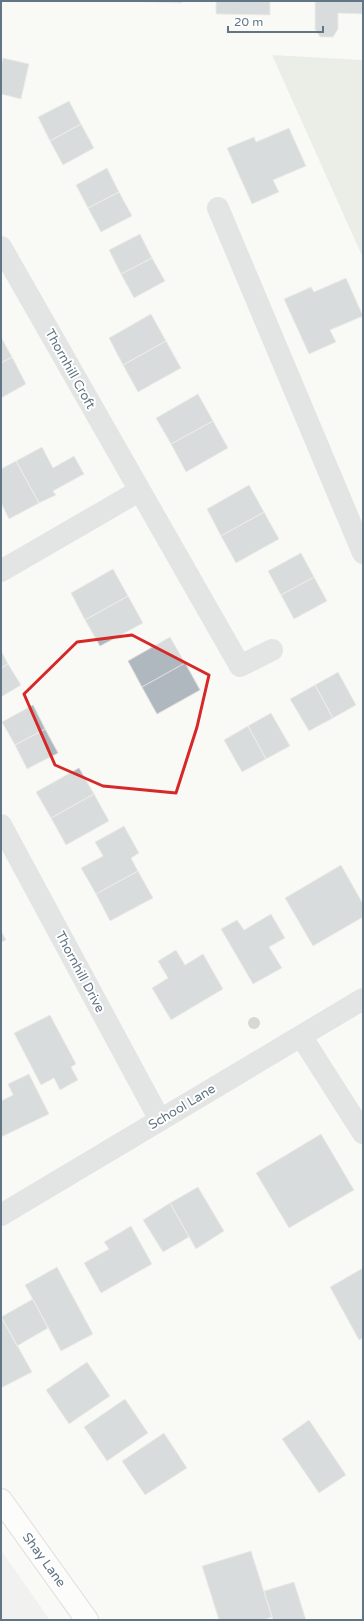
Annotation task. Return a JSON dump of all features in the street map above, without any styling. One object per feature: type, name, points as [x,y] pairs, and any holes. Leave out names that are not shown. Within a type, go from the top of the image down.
[{"type":"main road","name":"Shay Lane","points":[[1,1500],[87,1620]]},
{"type":"street","points":[[218,208],[363,553]]},
{"type":"street","name":"Thornhill Croft","points":[[1,247],[240,666],[272,650]]},
{"type":"street","points":[[1,571],[139,491]]},
{"type":"street","name":"Thornhill Drive","points":[[1,825],[160,1120]]},
{"type":"street","name":"School Lane","points":[[1,1214],[363,999]]},
{"type":"street","points":[[302,1036],[363,1134]]},
{"type":"highlighted area","points":[[132,635],[209,675],[197,727],[176,793],[103,786],[55,765],[24,694],[77,642]]},
{"type":"shaded area","points":[[272,55],[363,60],[363,258]]},
{"type":"shaded area","points":[[1,1550],[50,1620],[1,1620]]},
{"type":"building","points":[[125,1],[182,1],[182,3]]},
{"type":"building","points":[[216,1],[270,1],[270,15],[216,14]]},
{"type":"building","points":[[315,1],[363,1],[363,14],[338,13],[338,29],[333,37],[320,37],[315,29]]},
{"type":"building","points":[[3,58],[29,64],[21,99],[1,94],[1,66]]},
{"type":"building","points":[[69,101],[81,124],[50,141],[38,117]]},
{"type":"building","points":[[81,124],[94,148],[63,165],[50,141]]},
{"type":"building","points":[[289,128],[306,166],[273,180],[279,192],[252,204],[227,148],[254,137],[256,142]]},
{"type":"building","points":[[107,168],[119,192],[88,208],[76,185]]},
{"type":"building","points":[[119,192],[132,216],[101,232],[88,208]]},
{"type":"building","points":[[140,234],[152,258],[121,274],[109,250]]},
{"type":"building","points":[[152,258],[165,281],[134,298],[121,274]]},
{"type":"building","points":[[346,278],[363,316],[330,330],[336,342],[309,354],[284,299],[311,287],[314,292]]},
{"type":"building","points":[[151,314],[166,341],[123,365],[109,338]]},
{"type":"building","points":[[1,337],[12,357],[1,363]]},
{"type":"building","points":[[166,341],[181,368],[138,392],[123,365]]},
{"type":"building","points":[[12,357],[26,384],[1,398],[1,363]]},
{"type":"building","points":[[198,394],[213,421],[171,444],[156,418]]},
{"type":"building","points":[[213,421],[228,448],[186,472],[171,444]]},
{"type":"building","points":[[42,447],[53,468],[74,456],[84,474],[53,491],[56,495],[39,503],[16,461]]},
{"type":"building","points":[[16,461],[39,503],[9,519],[1,503],[1,469]]},
{"type":"building","points":[[249,485],[264,512],[221,536],[207,509]]},
{"type":"building","points":[[264,512],[279,539],[236,563],[221,536]]},
{"type":"building","points":[[301,553],[314,577],[281,595],[268,571]]},
{"type":"building","points":[[113,569],[128,596],[85,620],[71,593]]},
{"type":"building","points":[[314,577],[327,601],[294,619],[281,595]]},
{"type":"building","points":[[128,596],[143,623],[100,646],[85,620]]},
{"type":"building","points":[[170,637],[185,663],[142,687],[128,661]]},
{"type":"building","points":[[1,651],[8,664],[1,668]]},
{"type":"building","points":[[185,663],[200,690],[157,714],[142,687]]},
{"type":"building","points":[[8,664],[21,685],[1,697],[1,668]]},
{"type":"building","points":[[338,672],[356,705],[333,718],[315,685]]},
{"type":"building","points":[[315,685],[333,718],[309,731],[290,699]]},
{"type":"building","points":[[33,705],[45,729],[15,745],[2,722]]},
{"type":"building","points":[[271,713],[290,746],[266,759],[248,726]]},
{"type":"building","points":[[248,726],[266,759],[242,772],[224,740]]},
{"type":"building","points":[[45,729],[58,753],[27,769],[15,745]]},
{"type":"building","points":[[79,768],[94,794],[51,818],[36,792]]},
{"type":"building","points":[[94,794],[109,821],[66,845],[51,818]]},
{"type":"building","points":[[124,826],[139,853],[131,858],[138,871],[96,894],[81,868],[103,856],[95,842]]},
{"type":"building","points":[[341,865],[363,904],[363,917],[313,946],[285,898]]},
{"type":"building","points":[[138,871],[153,898],[110,921],[96,894]]},
{"type":"building","points":[[271,914],[285,938],[269,947],[282,968],[253,984],[221,929],[237,920],[244,930]]},
{"type":"building","points":[[1,931],[6,940],[1,942]]},
{"type":"building","points":[[176,950],[185,965],[203,954],[223,989],[171,1020],[152,988],[168,978],[158,961]]},
{"type":"building","points":[[50,1015],[76,1064],[71,1067],[78,1080],[60,1090],[54,1078],[41,1085],[14,1033]]},
{"type":"building","points":[[29,1074],[49,1114],[1,1137],[1,1101],[13,1095],[8,1084]]},
{"type":"building","points":[[321,1134],[354,1190],[289,1228],[256,1173]]},
{"type":"building","points":[[198,1187],[224,1231],[196,1249],[170,1203]]},
{"type":"building","points":[[170,1203],[189,1237],[163,1252],[143,1220]]},
{"type":"building","points":[[131,1226],[152,1264],[101,1293],[84,1263],[109,1249],[104,1242]]},
{"type":"building","points":[[57,1267],[93,1334],[61,1351],[25,1285]]},
{"type":"building","points":[[363,1268],[363,1338],[359,1340],[330,1287]]},
{"type":"building","points":[[33,1299],[48,1328],[17,1346],[1,1317]]},
{"type":"building","points":[[1,1316],[32,1372],[1,1388]]},
{"type":"building","points":[[87,1362],[110,1396],[69,1424],[46,1390]]},
{"type":"building","points":[[125,1399],[148,1433],[107,1461],[84,1427]]},
{"type":"building","points":[[309,1420],[346,1475],[319,1493],[282,1439]]},
{"type":"building","points":[[164,1433],[187,1468],[145,1495],[122,1461]]},
{"type":"building","points":[[251,1551],[272,1617],[263,1620],[219,1620],[202,1566]]},
{"type":"building","points":[[294,1582],[306,1620],[273,1620],[264,1591]]}]
